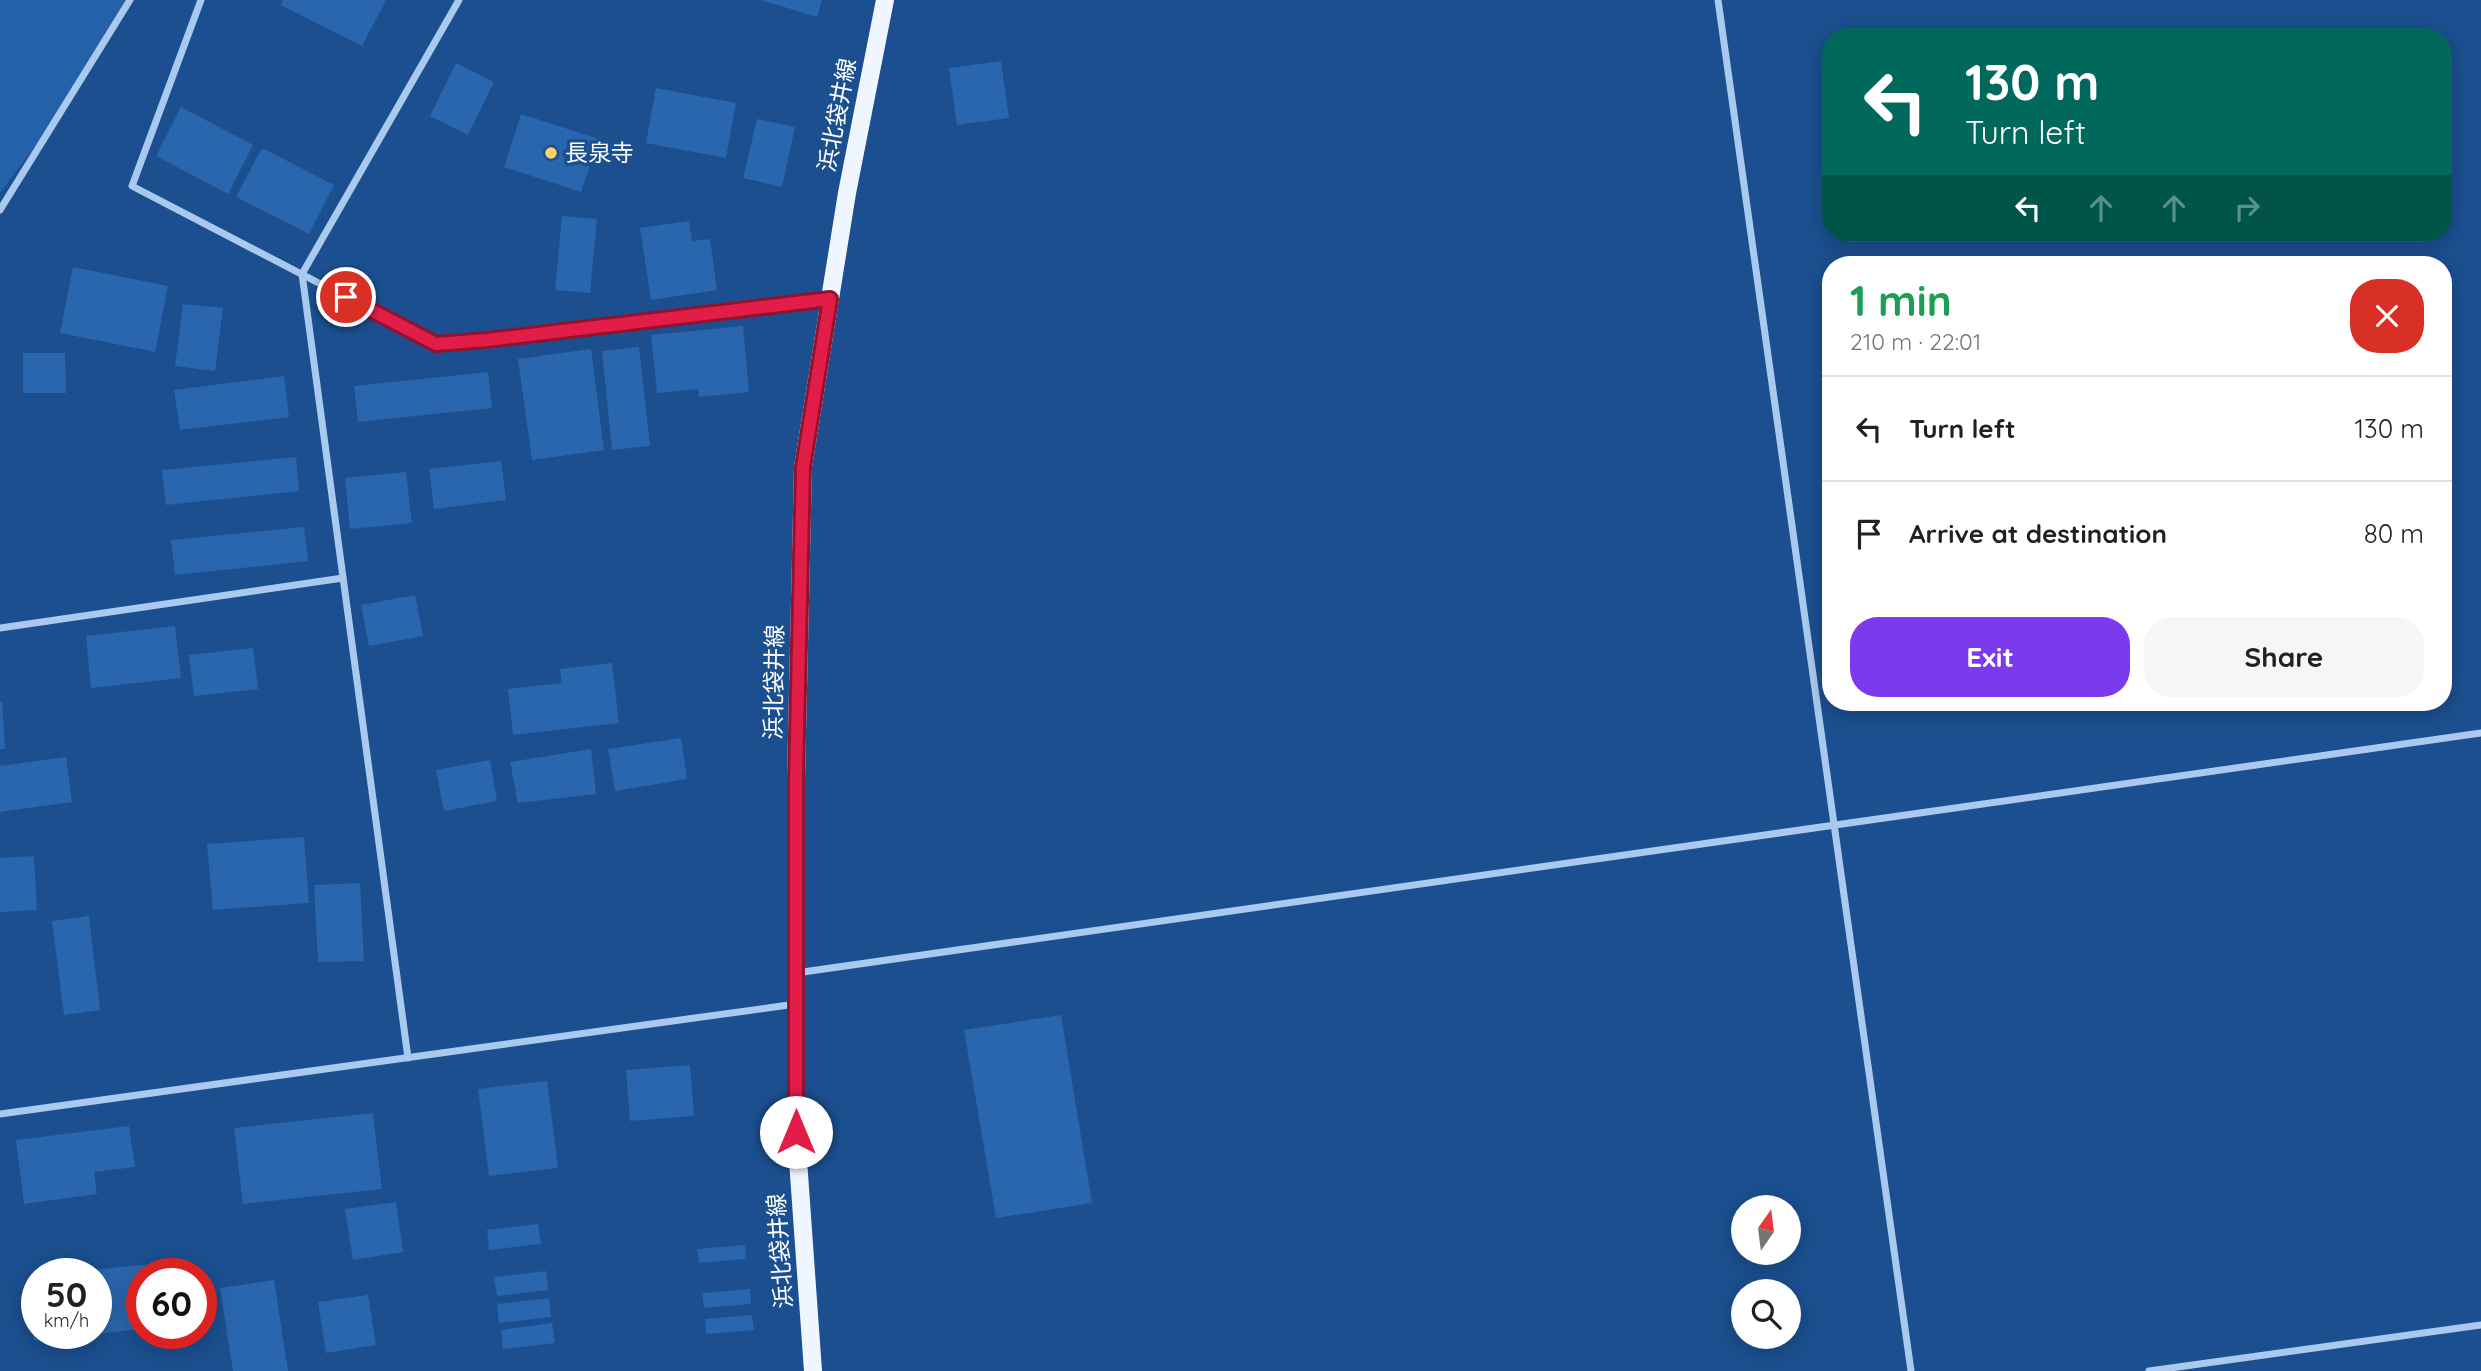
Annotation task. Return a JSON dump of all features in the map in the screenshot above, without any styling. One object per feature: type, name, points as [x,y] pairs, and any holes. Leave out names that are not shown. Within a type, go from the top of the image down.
[{"type":"main road","name":"浜北袋井線","points":[[814,1371],[796,1132],[796,779],[803,467],[847,193],[885,0]]},
{"type":"street","points":[[0,210],[130,0]]},
{"type":"street","points":[[201,0],[132,186],[436,344],[830,299]]},
{"type":"street","points":[[408,1058],[302,274],[459,0]]},
{"type":"street","points":[[1718,0],[1912,1371]]},
{"type":"street","points":[[0,628],[343,578]]},
{"type":"street","points":[[796,973],[2481,733]]},
{"type":"street","points":[[0,1114],[796,1004]]},
{"type":"street","points":[[2149,1371],[2481,1325]]},
{"type":"shaded area","points":[[0,0],[129,0],[60,112],[0,193]]},
{"type":"building","points":[[283,0],[386,0],[362,46],[281,5]]},
{"type":"building","points":[[761,0],[822,0],[817,17]]},
{"type":"building","points":[[1001,61],[1009,118],[957,125],[949,68]]},
{"type":"building","points":[[456,63],[494,82],[468,135],[430,116]]},
{"type":"building","points":[[656,88],[736,103],[726,158],[646,143]]},
{"type":"building","points":[[181,107],[253,145],[228,194],[156,156]]},
{"type":"building","name":"長泉寺","points":[[521,114],[599,139],[581,192],[504,167]]},
{"type":"building","points":[[757,119],[795,127],[782,187],[743,178]]},
{"type":"building","points":[[262,148],[334,185],[309,234],[236,197]]},
{"type":"building","points":[[562,216],[597,219],[590,293],[555,290]]},
{"type":"building","points":[[689,221],[692,241],[710,239],[717,290],[651,300],[640,228]]},
{"type":"building","points":[[73,267],[168,286],[155,352],[60,333]]},
{"type":"building","points":[[183,304],[223,308],[215,371],[175,366]]},
{"type":"building","points":[[743,326],[749,392],[699,397],[698,389],[657,393],[651,335]]},
{"type":"building","points":[[639,347],[650,446],[612,450],[602,351]]},
{"type":"building","points":[[591,349],[604,450],[532,460],[518,359]]},
{"type":"building","points":[[23,353],[65,353],[66,393],[23,393]]},
{"type":"building","points":[[488,372],[492,408],[358,422],[354,386]]},
{"type":"building","points":[[284,376],[289,417],[180,430],[174,390]]},
{"type":"building","points":[[296,457],[299,491],[166,505],[162,470]]},
{"type":"building","points":[[501,461],[506,500],[434,509],[429,469]]},
{"type":"building","points":[[406,472],[412,523],[350,529],[345,478]]},
{"type":"building","points":[[304,527],[308,561],[175,575],[171,540]]},
{"type":"building","points":[[415,595],[423,636],[369,646],[361,605]]},
{"type":"building","points":[[175,626],[181,678],[91,688],[86,636]]},
{"type":"building","points":[[253,648],[258,689],[194,696],[189,655]]},
{"type":"building","points":[[612,663],[619,723],[513,735],[508,689],[562,683],[560,669]]},
{"type":"building","points":[[2,702],[5,749],[0,749]]},
{"type":"building","points":[[681,738],[687,779],[615,791],[608,749]]},
{"type":"building","points":[[591,749],[596,794],[518,803],[510,762]]},
{"type":"building","points":[[66,757],[72,802],[0,812],[0,766]]},
{"type":"building","points":[[490,760],[497,801],[444,811],[436,770]]},
{"type":"building","points":[[304,837],[309,903],[213,910],[207,844]]},
{"type":"building","points":[[34,856],[37,910],[0,912],[0,858]]},
{"type":"building","points":[[360,883],[364,961],[318,962],[314,885]]},
{"type":"building","points":[[89,916],[100,1010],[64,1015],[52,921]]},
{"type":"building","points":[[1061,1015],[1092,1203],[996,1218],[964,1030]]},
{"type":"building","points":[[690,1065],[694,1116],[630,1121],[626,1070]]},
{"type":"building","points":[[547,1081],[558,1168],[489,1176],[478,1089]]},
{"type":"building","points":[[373,1113],[382,1189],[243,1204],[234,1128]]},
{"type":"building","points":[[129,1126],[135,1167],[94,1172],[97,1194],[24,1204],[16,1140]]},
{"type":"building","points":[[396,1202],[403,1252],[353,1260],[345,1209]]},
{"type":"building","points":[[538,1224],[541,1244],[489,1250],[487,1230]]},
{"type":"building","points":[[745,1245],[746,1259],[699,1263],[697,1249]]},
{"type":"building","points":[[126,1267],[126,1331],[112,1332],[112,1268]]},
{"type":"building","points":[[546,1271],[548,1290],[497,1296],[494,1277]]},
{"type":"building","points":[[274,1280],[288,1371],[233,1371],[220,1288]]},
{"type":"building","points":[[750,1289],[751,1304],[704,1308],[702,1293]]},
{"type":"building","points":[[368,1295],[376,1345],[326,1353],[318,1302]]},
{"type":"building","points":[[549,1298],[551,1317],[499,1323],[497,1304]]},
{"type":"building","points":[[752,1315],[754,1330],[706,1334],[705,1319]]},
{"type":"building","points":[[552,1323],[555,1343],[503,1349],[501,1330]]},
{"type":"place","name":"長泉寺","points":[[551,153]]},
{"type":"route","points":[[346,297],[436,344],[830,299],[803,467],[796,779],[796,1132]]}]
